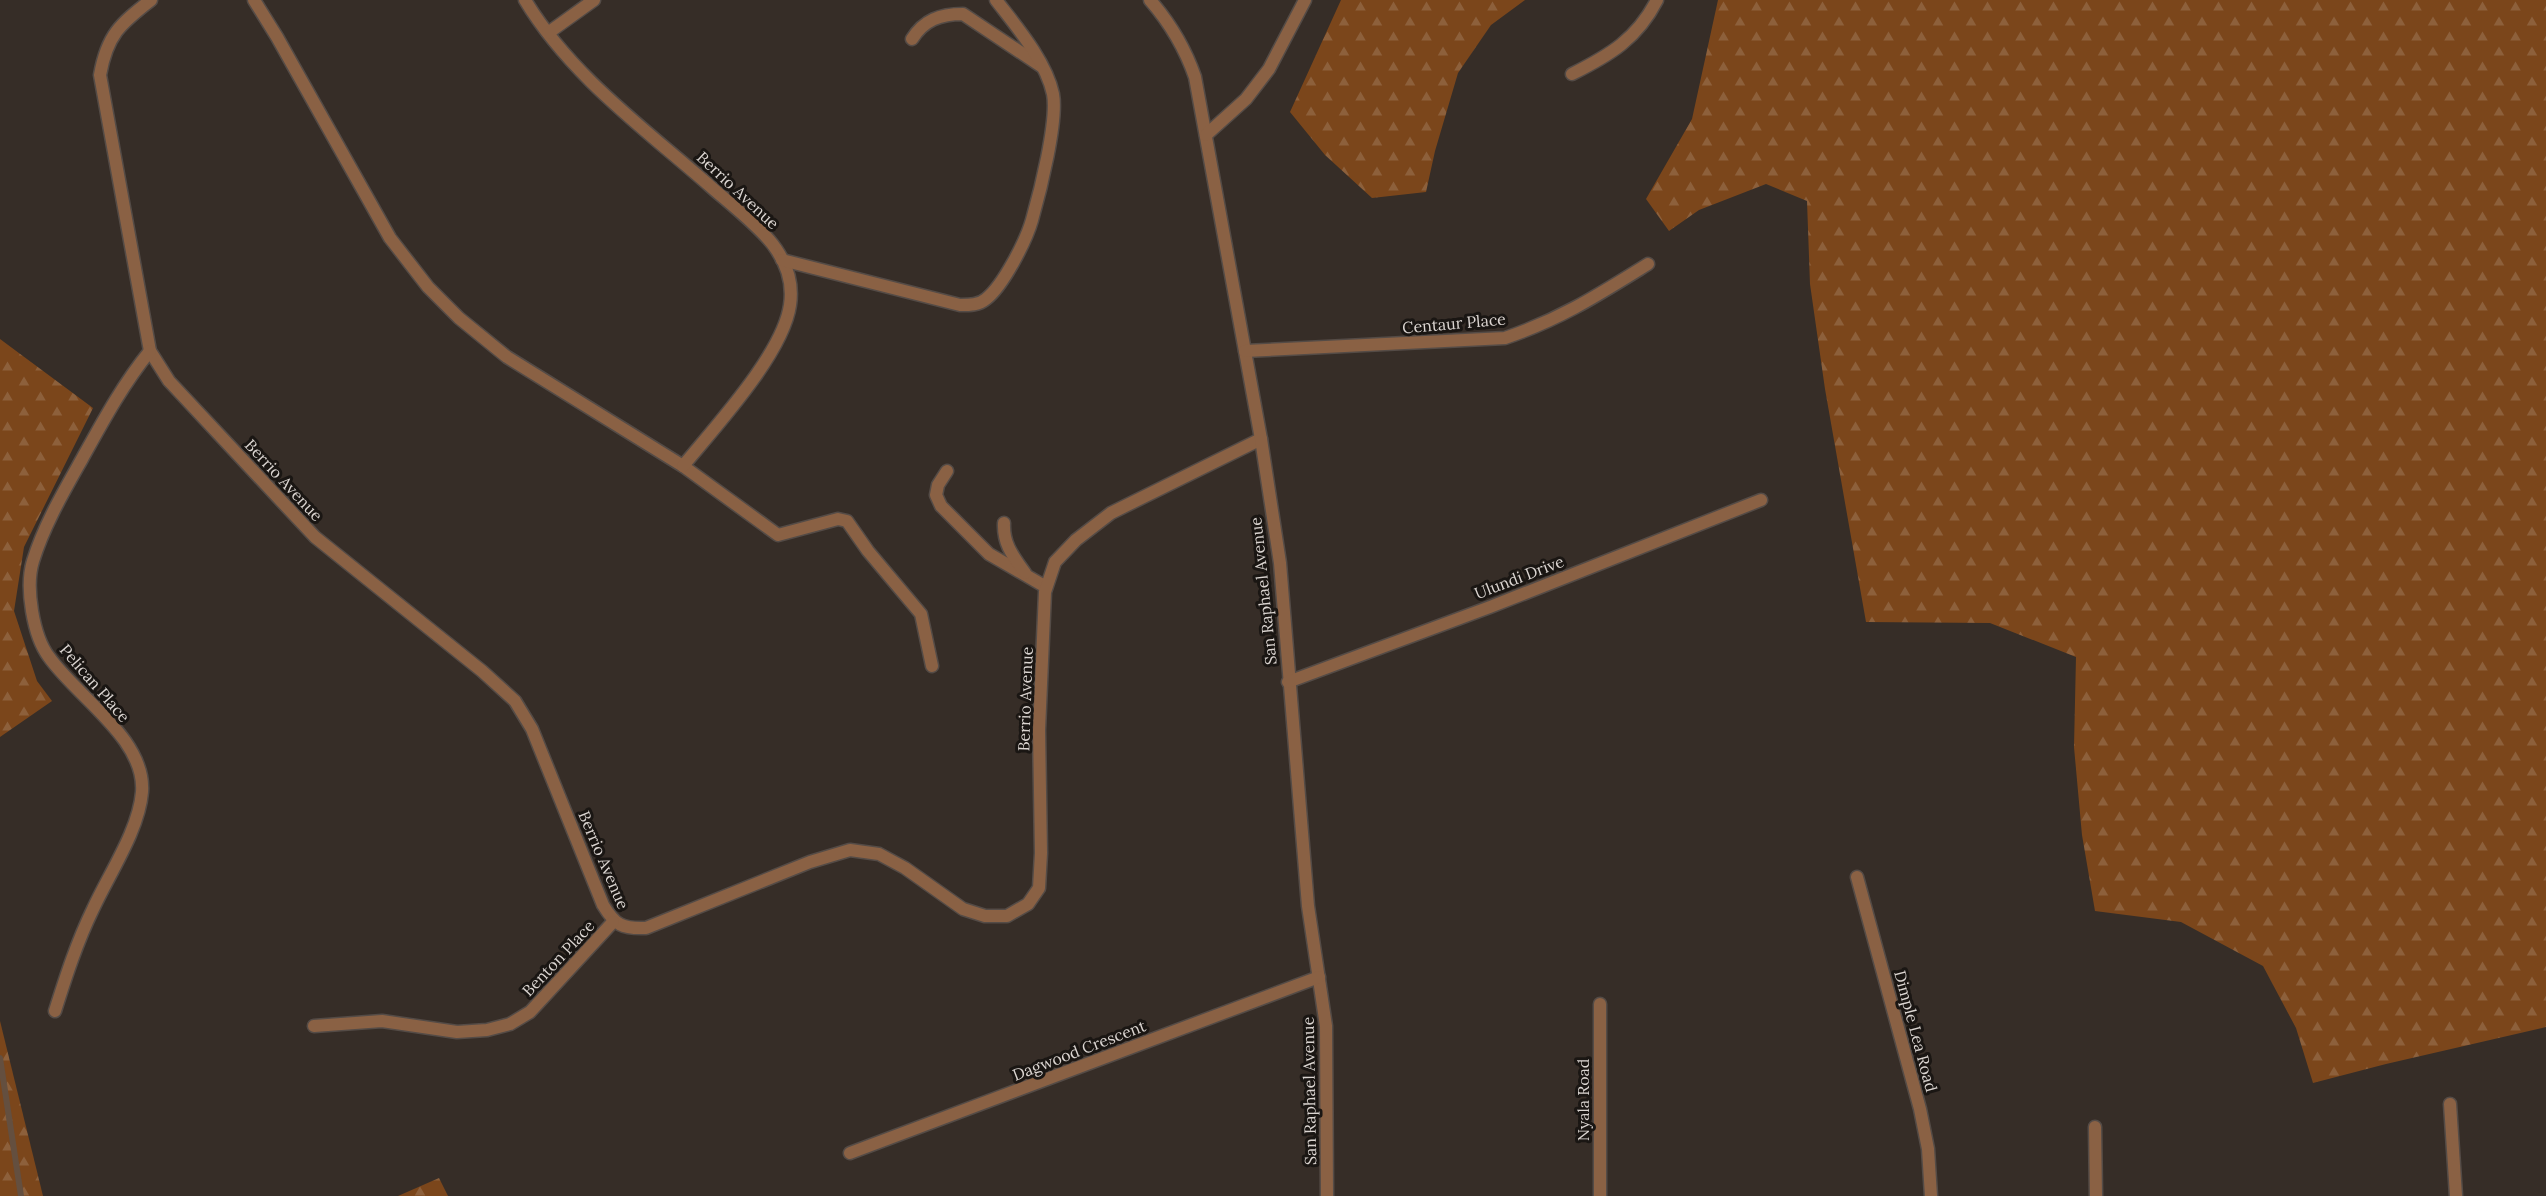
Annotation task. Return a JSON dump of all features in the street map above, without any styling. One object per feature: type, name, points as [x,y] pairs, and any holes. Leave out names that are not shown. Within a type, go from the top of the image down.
[{"type":"street","name":"Berrio Avenue","points":[[151,0],[123,22],[104,51],[100,75],[150,351],[169,381],[315,537],[482,671],[515,701],[532,729],[603,905],[613,922],[631,929],[646,928],[810,862],[850,850],[879,854],[905,868],[963,909],[985,916],[1007,916],[1028,904],[1039,888],[1041,853],[1039,730],[1046,587],[1055,562],[1076,540],[1111,513],[1261,439]]},
{"type":"street","points":[[254,0],[278,37],[390,238],[428,287],[459,318],[507,357],[683,466],[778,535],[838,519],[846,521],[921,614],[932,666]]},
{"type":"street","name":"Berrio Avenue","points":[[525,0],[563,52],[599,88],[733,206],[775,248],[790,275],[790,304],[780,336],[750,383],[683,466]]},
{"type":"street","points":[[548,33],[594,0]]},
{"type":"street","points":[[782,260],[960,305],[975,305],[986,300],[1011,264],[1031,222],[1053,122],[1053,93],[1041,66],[1028,42],[996,0]]},
{"type":"street","name":"San Raphael Avenue","points":[[1150,0],[1171,27],[1187,54],[1195,77],[1261,439],[1280,563],[1308,906],[1326,1026],[1327,1196]]},
{"type":"street","points":[[1206,135],[1246,99],[1269,69],[1305,0]]},
{"type":"street","points":[[1572,74],[1611,54],[1628,40],[1650,15],[1657,0]]},
{"type":"street","points":[[912,39],[928,21],[947,14],[963,14],[1041,66]]},
{"type":"street","name":"Centaur Place","points":[[1245,351],[1505,338],[1540,326],[1578,308],[1648,264]]},
{"type":"street","name":"Pelican Place","points":[[55,1011],[74,953],[133,825],[142,792],[140,769],[131,748],[48,657],[35,627],[31,595],[32,563],[59,500],[97,431],[124,385],[150,351]]},
{"type":"street","points":[[947,471],[938,485],[936,495],[941,506],[989,554],[1046,587]]},
{"type":"street","name":"Ulundi Drive","points":[[1288,682],[1491,607],[1761,500]]},
{"type":"street","points":[[1004,523],[1004,535],[1008,549],[1028,576]]},
{"type":"street","name":"Dimple Lea Road","points":[[1857,877],[1920,1109],[1928,1149],[1931,1196]]},
{"type":"street","name":"Benton Place","points":[[314,1026],[382,1021],[457,1032],[487,1030],[510,1024],[530,1012],[613,922]]},
{"type":"street","name":"Dagwood Crescent","points":[[850,1153],[1319,977]]},
{"type":"street","name":"Nyala Road","points":[[1600,1004],[1600,1196]]},
{"type":"street","points":[[2450,1104],[2456,1196]]},
{"type":"street","points":[[2095,1126],[2096,1196]]},
{"type":"green space","points":[[1341,0],[1525,0],[1491,25],[1458,73],[1435,151],[1426,192],[1372,198],[1325,155],[1290,112]]},
{"type":"green space","points":[[1718,0],[2546,0],[2546,1027],[2313,1083],[2296,1028],[2263,966],[2181,922],[2095,911],[2082,835],[2074,747],[2076,657],[1990,623],[1866,622],[1825,389],[1810,284],[1807,201],[1766,184],[1699,210],[1669,231],[1646,199],[1692,119]]},
{"type":"green space","points":[[0,339],[93,408],[24,547],[14,611],[37,681],[52,701],[0,737]]},
{"type":"green space","points":[[0,1021],[43,1196],[0,1196]]},
{"type":"green space","points":[[439,1178],[448,1196],[398,1196]]},
{"type":"waterway","points":[[0,1058],[21,1196]]}]
